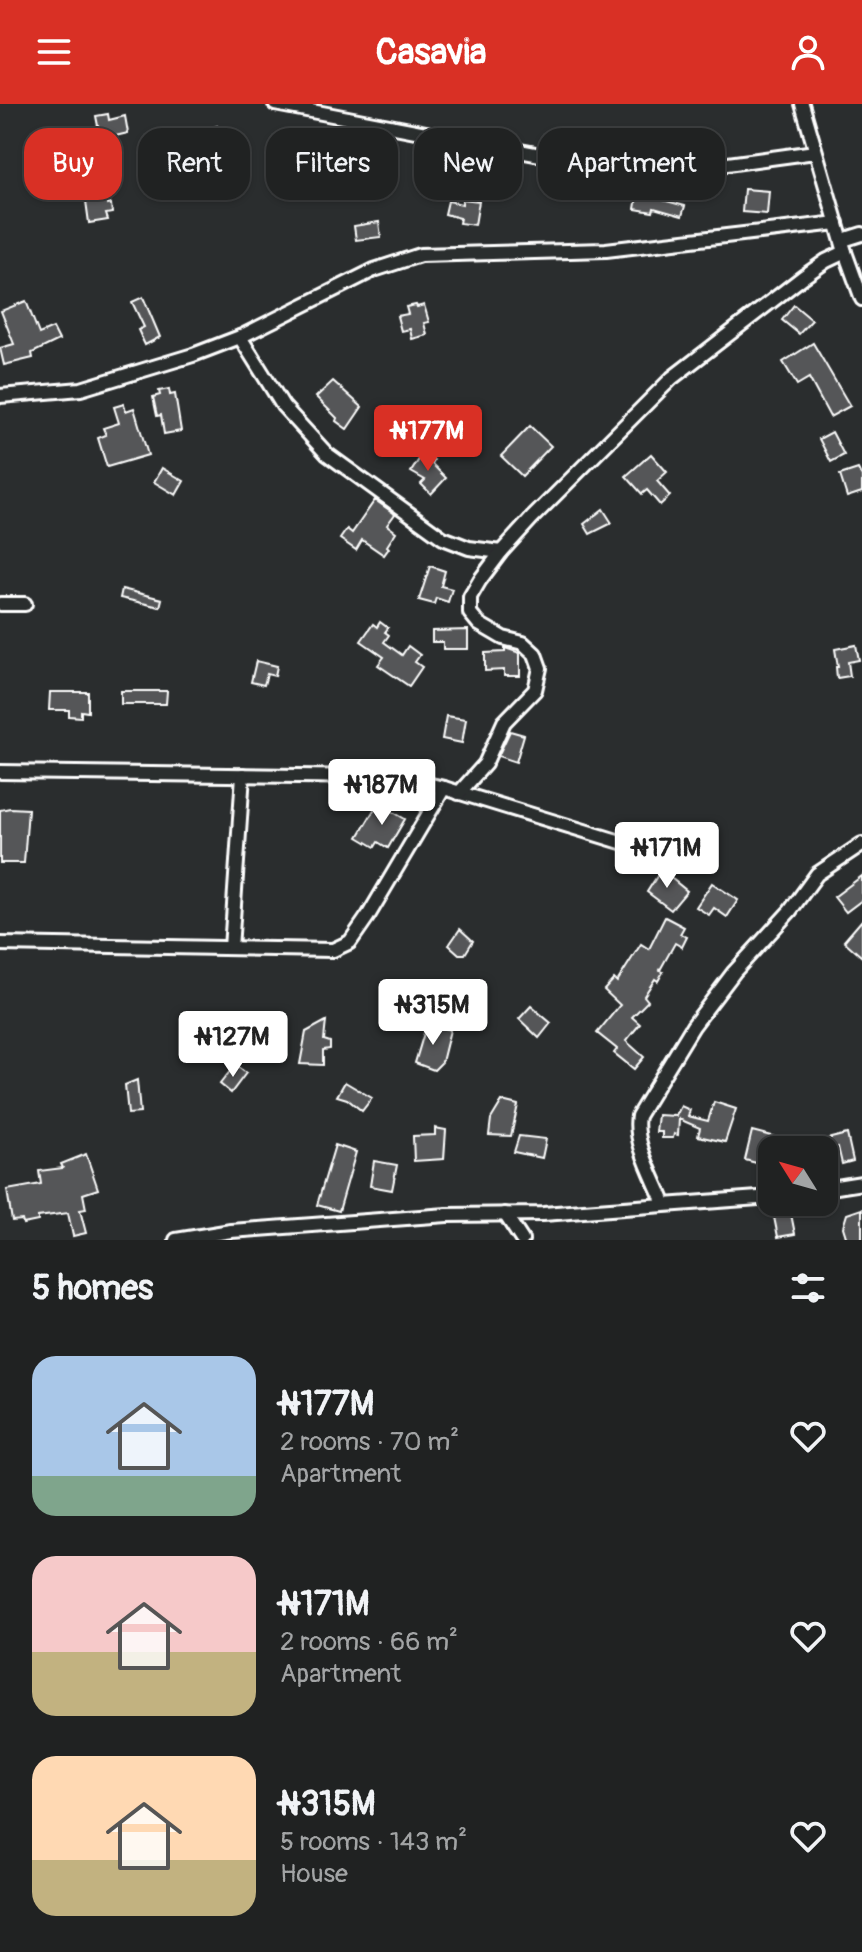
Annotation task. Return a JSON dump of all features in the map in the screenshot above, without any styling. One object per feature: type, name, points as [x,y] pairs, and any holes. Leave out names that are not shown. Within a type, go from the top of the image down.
[{"type":"street","points":[[275,104],[577,162],[614,166],[691,169],[815,152]]},
{"type":"street","points":[[802,104],[862,299]]},
{"type":"street","points":[[0,396],[81,389],[193,355],[240,337],[374,270],[420,255],[606,250],[837,223]]},
{"type":"street","points":[[459,793],[485,764],[504,722],[535,690],[540,668],[535,654],[523,643],[503,638],[479,624],[470,613],[470,597],[501,552],[672,378],[862,234]]},
{"type":"street","points":[[240,337],[283,406],[327,454],[443,538],[469,548],[501,552]]},
{"type":"street","points":[[0,604],[25,604]]},
{"type":"street","points":[[0,772],[409,780],[660,854]]},
{"type":"street","points":[[231,948],[243,775]]},
{"type":"street","points":[[0,944],[333,950],[350,942],[368,916],[444,788]]},
{"type":"street","points":[[664,1203],[642,1145],[636,1124],[638,1116],[675,1052],[734,972],[790,911],[817,874],[862,844]]},
{"type":"street","points":[[838,1187],[862,1183]]},
{"type":"street","points":[[176,1240],[231,1231],[447,1215],[543,1214],[758,1198]]},
{"type":"street","points":[[505,1214],[522,1240]]},
{"type":"building","points":[[108,114],[109,120],[125,116],[128,133],[122,134],[122,128],[98,128],[96,116]]},
{"type":"building","points":[[744,189],[769,191],[767,214],[742,212]]},
{"type":"building","points":[[106,200],[107,205],[111,204],[112,213],[106,214],[108,220],[89,223],[86,201]]},
{"type":"building","points":[[462,200],[479,201],[475,225],[459,223],[460,218],[445,214],[448,201],[462,204]]},
{"type":"building","points":[[636,200],[663,200],[685,206],[682,216],[654,208],[653,212],[635,209]]},
{"type":"building","points":[[379,222],[381,237],[356,240],[354,226]]},
{"type":"building","points":[[143,297],[160,337],[145,345],[138,330],[144,327],[132,302]]},
{"type":"building","points":[[26,301],[39,334],[53,328],[59,340],[32,353],[33,358],[4,365],[0,348],[14,344],[1,311]]},
{"type":"building","points":[[424,305],[429,322],[424,323],[427,335],[412,339],[410,329],[401,331],[397,316],[408,314],[406,307]]},
{"type":"building","points":[[794,305],[812,320],[799,334],[782,320]]},
{"type":"building","points":[[813,343],[850,406],[830,417],[809,378],[797,385],[783,362]]},
{"type":"building","points":[[333,381],[362,407],[347,429],[316,397]]},
{"type":"building","points":[[169,389],[170,395],[175,394],[181,431],[164,434],[161,415],[157,416],[153,397],[160,395],[159,391]]},
{"type":"building","points":[[124,404],[126,411],[134,408],[148,455],[107,467],[98,438],[106,435],[103,428],[119,423],[114,407]]},
{"type":"building","points":[[530,426],[551,446],[522,476],[501,456]]},
{"type":"building","points":[[832,432],[844,455],[831,462],[819,439]]},
{"type":"building","points":[[423,453],[434,460],[432,464],[446,478],[431,494],[421,484],[425,480],[411,472]]},
{"type":"building","points":[[651,454],[667,472],[657,481],[670,496],[660,505],[647,490],[642,494],[626,476]]},
{"type":"building","points":[[162,468],[184,481],[176,495],[154,482]]},
{"type":"building","points":[[858,469],[862,477],[862,492],[847,497],[840,475]]},
{"type":"building","points":[[375,500],[395,514],[387,525],[396,532],[384,555],[362,540],[356,550],[340,539],[347,529],[352,533]]},
{"type":"building","points":[[603,509],[612,523],[590,534],[584,524]]},
{"type":"building","points":[[430,566],[445,571],[441,586],[452,589],[448,602],[436,598],[434,604],[419,600]]},
{"type":"building","points":[[122,589],[162,599],[160,607],[120,598]]},
{"type":"building","points":[[380,622],[388,628],[385,632],[389,635],[384,642],[402,655],[408,646],[420,655],[415,662],[422,667],[409,686],[378,665],[384,657],[361,641],[373,624],[377,627]]},
{"type":"building","points":[[468,630],[468,649],[443,649],[443,642],[432,642],[432,631]]},
{"type":"building","points":[[856,645],[859,660],[848,662],[850,676],[837,678],[835,649]]},
{"type":"building","points":[[505,648],[520,653],[520,676],[504,676],[504,670],[485,671],[485,653],[505,652]]},
{"type":"building","points":[[256,661],[277,666],[275,676],[267,674],[264,685],[251,682]]},
{"type":"building","points":[[121,691],[167,691],[166,704],[121,704]]},
{"type":"building","points":[[50,692],[88,692],[88,712],[81,711],[81,717],[69,716],[69,710],[49,710]]},
{"type":"building","points":[[446,716],[466,719],[462,743],[442,739]]},
{"type":"building","points":[[510,731],[524,735],[516,762],[498,756]]},
{"type":"building","points":[[378,803],[405,819],[388,848],[378,842],[375,847],[358,837]]},
{"type":"building","points":[[28,809],[24,863],[0,863],[0,810]]},
{"type":"building","points":[[661,870],[687,891],[671,910],[647,892]]},
{"type":"building","points":[[862,876],[862,900],[846,912],[834,897]]},
{"type":"building","points":[[712,883],[738,900],[727,917],[714,908],[709,915],[696,907]]},
{"type":"building","points":[[665,917],[684,927],[680,934],[687,937],[682,947],[675,943],[660,970],[663,972],[658,981],[655,979],[644,996],[648,1001],[632,1017],[640,1024],[626,1041],[644,1057],[634,1069],[614,1053],[617,1049],[597,1033],[620,1005],[604,990],[614,979],[617,982],[641,944],[649,949]]},
{"type":"building","points":[[862,920],[862,957],[844,941]]},
{"type":"building","points":[[460,929],[473,941],[465,954],[459,954],[449,945]]},
{"type":"building","points":[[414,990],[420,998],[444,1000],[435,1018],[409,1007]]},
{"type":"building","points":[[531,1006],[551,1023],[539,1038],[519,1019]]},
{"type":"building","points":[[326,1021],[324,1040],[330,1042],[330,1049],[323,1050],[323,1065],[300,1064],[306,1032]]},
{"type":"building","points":[[427,1023],[450,1030],[442,1062],[434,1070],[415,1063]]},
{"type":"building","points":[[235,1065],[246,1073],[231,1093],[220,1084]]},
{"type":"building","points":[[137,1080],[140,1113],[128,1114],[125,1085]]},
{"type":"building","points":[[345,1082],[372,1098],[362,1111],[347,1099],[337,1096]]},
{"type":"building","points":[[502,1101],[518,1105],[511,1136],[489,1135],[491,1119]]},
{"type":"building","points":[[714,1102],[736,1109],[725,1142],[698,1136],[700,1128],[679,1119],[678,1135],[674,1134],[673,1138],[662,1138],[662,1132],[656,1132],[658,1115],[676,1116],[681,1106],[690,1110],[688,1116],[708,1121]]},
{"type":"building","points":[[435,1128],[446,1130],[444,1159],[414,1161],[413,1136],[435,1135]]},
{"type":"building","points":[[752,1131],[771,1136],[758,1136],[758,1163],[745,1160]]},
{"type":"building","points":[[847,1134],[853,1161],[842,1164],[838,1136]]},
{"type":"building","points":[[519,1136],[546,1139],[542,1158],[514,1152]]},
{"type":"building","points":[[335,1145],[356,1152],[339,1211],[317,1205]]},
{"type":"building","points":[[86,1154],[98,1189],[83,1194],[86,1209],[80,1210],[86,1233],[73,1236],[68,1213],[38,1217],[38,1221],[23,1224],[22,1220],[12,1221],[7,1190],[41,1184],[39,1171],[63,1168],[61,1164]]},
{"type":"building","points":[[374,1161],[397,1165],[392,1190],[370,1186]]},
{"type":"building","points":[[862,1209],[862,1240],[847,1240],[843,1227],[847,1214]]},
{"type":"building","points":[[791,1216],[795,1234],[778,1237],[774,1217]]}]
